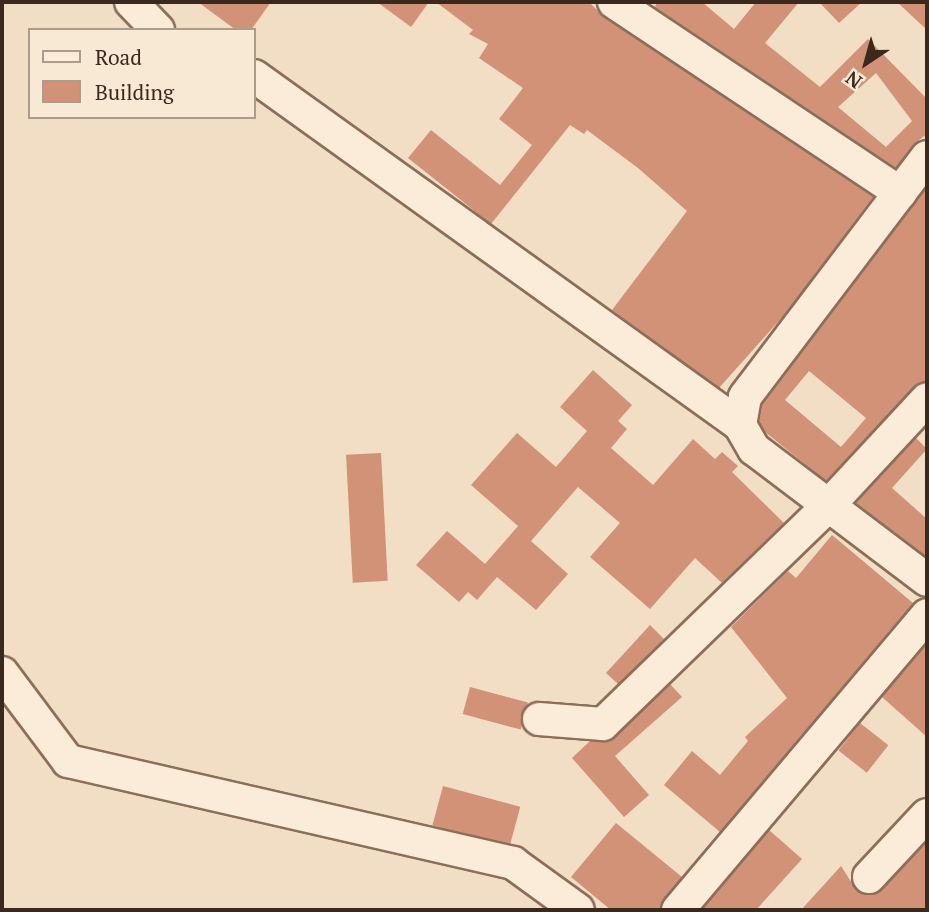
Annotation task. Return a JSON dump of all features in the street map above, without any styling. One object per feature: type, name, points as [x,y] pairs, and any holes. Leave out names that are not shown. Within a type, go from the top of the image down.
[{"type":"street","points":[[131,2],[156,28]]},
{"type":"street","points":[[614,2],[900,193]]},
{"type":"street","points":[[256,77],[740,425],[754,449],[927,580]]},
{"type":"street","points":[[740,425],[745,397],[927,156]]},
{"type":"street","points":[[539,719],[603,724],[829,505],[927,399]]},
{"type":"street","points":[[678,910],[927,615]]},
{"type":"street","points":[[2,673],[68,761],[513,863],[578,910]]},
{"type":"street","points":[[869,877],[927,815]]},
{"type":"building","points":[[198,2],[271,2],[252,28],[233,28]]},
{"type":"building","points":[[377,2],[429,2],[411,27]]},
{"type":"building","points":[[436,2],[589,2],[604,17],[873,197],[785,314],[719,388],[612,310],[687,211],[638,168],[587,130],[584,134],[570,125],[491,224],[408,158],[431,130],[500,185],[532,145],[499,119],[523,88],[479,58],[488,44],[469,34],[473,30]]},
{"type":"building","points":[[657,2],[702,2],[734,29],[756,2],[799,2],[765,43],[820,87],[868,39],[927,99],[927,139],[924,136],[913,145],[896,168],[655,7]],"holes":[[[876,73],[912,121],[886,147],[838,107]]]},
{"type":"building","points":[[819,2],[862,2],[839,23]]},
{"type":"building","points":[[897,2],[927,2],[927,30]]},
{"type":"building","points":[[927,187],[927,381],[914,387],[826,481],[765,432],[759,422],[762,405]],"holes":[[[809,371],[866,418],[841,447],[785,400]]]},
{"type":"building","points":[[593,370],[632,405],[618,421],[627,429],[611,448],[653,485],[693,439],[715,459],[722,452],[738,466],[732,472],[784,523],[722,583],[695,558],[650,609],[590,557],[620,523],[578,487],[531,541],[568,574],[536,610],[497,577],[477,600],[468,592],[459,602],[416,565],[447,531],[485,564],[518,526],[471,485],[517,433],[556,467],[587,431],[560,407]]},
{"type":"building","points":[[916,438],[927,449],[892,488],[927,519],[927,557],[856,503]]},
{"type":"building","points":[[381,453],[388,581],[353,583],[346,455]]},
{"type":"building","points":[[832,535],[913,603],[720,832],[664,785],[692,751],[720,775],[748,741],[745,737],[787,698],[731,627],[788,571],[796,578]]},
{"type":"building","points":[[650,625],[664,639],[618,684],[606,673]]},
{"type":"building","points":[[927,643],[927,737],[882,697]]},
{"type":"building","points":[[670,684],[682,697],[615,756],[649,795],[624,817],[572,758],[590,741],[615,738]]},
{"type":"building","points":[[470,687],[528,703],[521,730],[463,714]]},
{"type":"building","points":[[860,723],[888,745],[867,773],[838,751]]},
{"type":"building","points":[[443,786],[520,807],[510,846],[432,826]]},
{"type":"building","points":[[616,823],[682,877],[660,910],[611,910],[571,877]]},
{"type":"building","points":[[769,830],[802,859],[756,910],[702,910]]},
{"type":"building","points":[[927,842],[927,910],[801,910],[841,866],[857,891],[875,894]]}]
